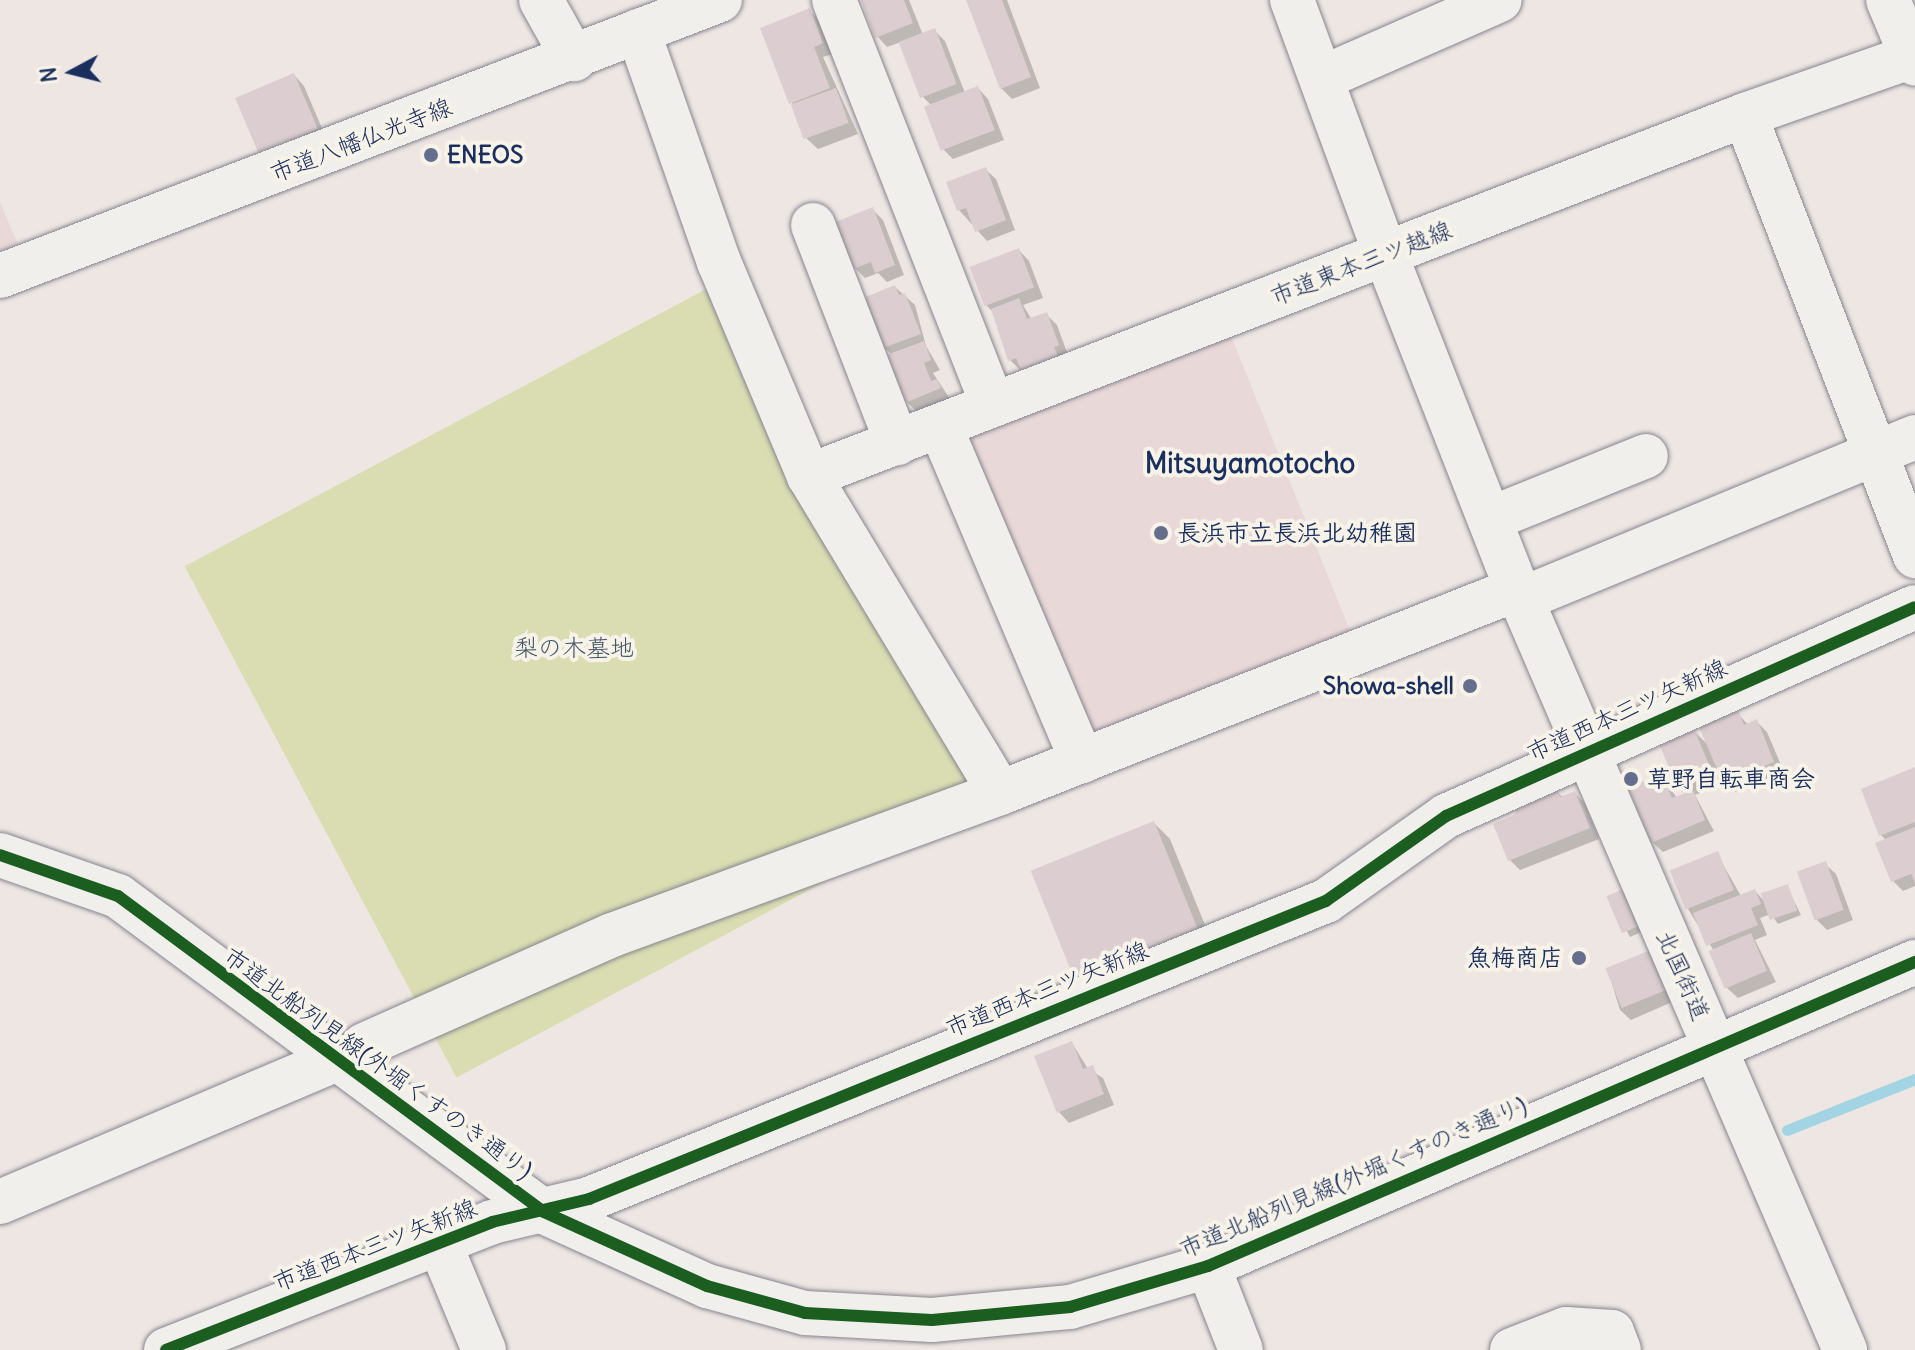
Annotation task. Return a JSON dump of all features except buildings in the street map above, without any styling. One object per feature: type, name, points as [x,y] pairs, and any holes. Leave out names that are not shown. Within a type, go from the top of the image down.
[{"type":"street","points":[[541,0],[574,59]]},
{"type":"street","name":"市道八幡仏光寺線","points":[[0,276],[574,59],[720,0]]},
{"type":"street","points":[[834,0],[993,405]]},
{"type":"street","name":"北国街道","points":[[1292,0],[1385,253],[1584,752],[1845,1350]]},
{"type":"street","points":[[1322,78],[1500,0]]},
{"type":"street","points":[[1888,0],[1914,59]]},
{"type":"street","points":[[638,31],[719,262],[809,476],[1000,793]]},
{"type":"street","name":"市道東本三ツ越線","points":[[809,476],[1745,115],[1914,59]]},
{"type":"street","points":[[1745,115],[1915,556]]},
{"type":"street","points":[[813,225],[897,443]]},
{"type":"street","points":[[940,426],[1082,761]]},
{"type":"street","points":[[0,1202],[349,1053],[612,935],[1000,793],[1520,594],[1915,437]]},
{"type":"street","points":[[1490,519],[1646,456]]},
{"type":"street","name":"市道西本三ツ矢新線","points":[[166,1350],[492,1222],[589,1199],[1326,901],[1446,816],[1915,607]]},
{"type":"street","name":"市道北船列見線(外堀くすのき通り)","points":[[0,855],[118,896],[349,1053],[544,1212],[707,1286],[805,1313],[932,1320],[1070,1307],[1208,1266],[1915,962]]},
{"type":"street","points":[[439,1242],[484,1350]]},
{"type":"street","points":[[1208,1266],[1241,1350]]},
{"type":"street","points":[[1512,1350],[1566,1329],[1612,1332],[1619,1350]]},
{"type":"shaded area","points":[[0,202],[19,247],[0,254]]},
{"type":"shaded area","name":"長浜市立長浜北幼稚園","points":[[1229,331],[1353,638],[1092,743],[968,436]]},
{"type":"green space","name":"梨の木墓地","points":[[725,279],[997,790],[456,1078],[185,566]]},
{"type":"waterway","points":[[1787,1130],[1915,1079]]},
{"type":"cycle path","points":[[166,1350],[492,1222],[589,1199],[1326,901],[1446,816],[1915,607]]},
{"type":"cycle path","points":[[0,855],[118,896],[544,1212],[707,1286],[805,1313],[932,1320],[1070,1307],[1208,1266],[1915,962]]},
{"type":"place","name":"ENEOS","points":[[431,155]]},
{"type":"place","name":"長浜市立長浜北幼稚園","points":[[1161,533]]},
{"type":"place","name":"Showa-shell","points":[[1470,686]]},
{"type":"place","name":"草野自転車商会","points":[[1631,779]]},
{"type":"place","name":"魚梅商店","points":[[1579,958]]},
{"type":"district","name":"Mitsuyamotocho","points":[[1250,463]]}]
